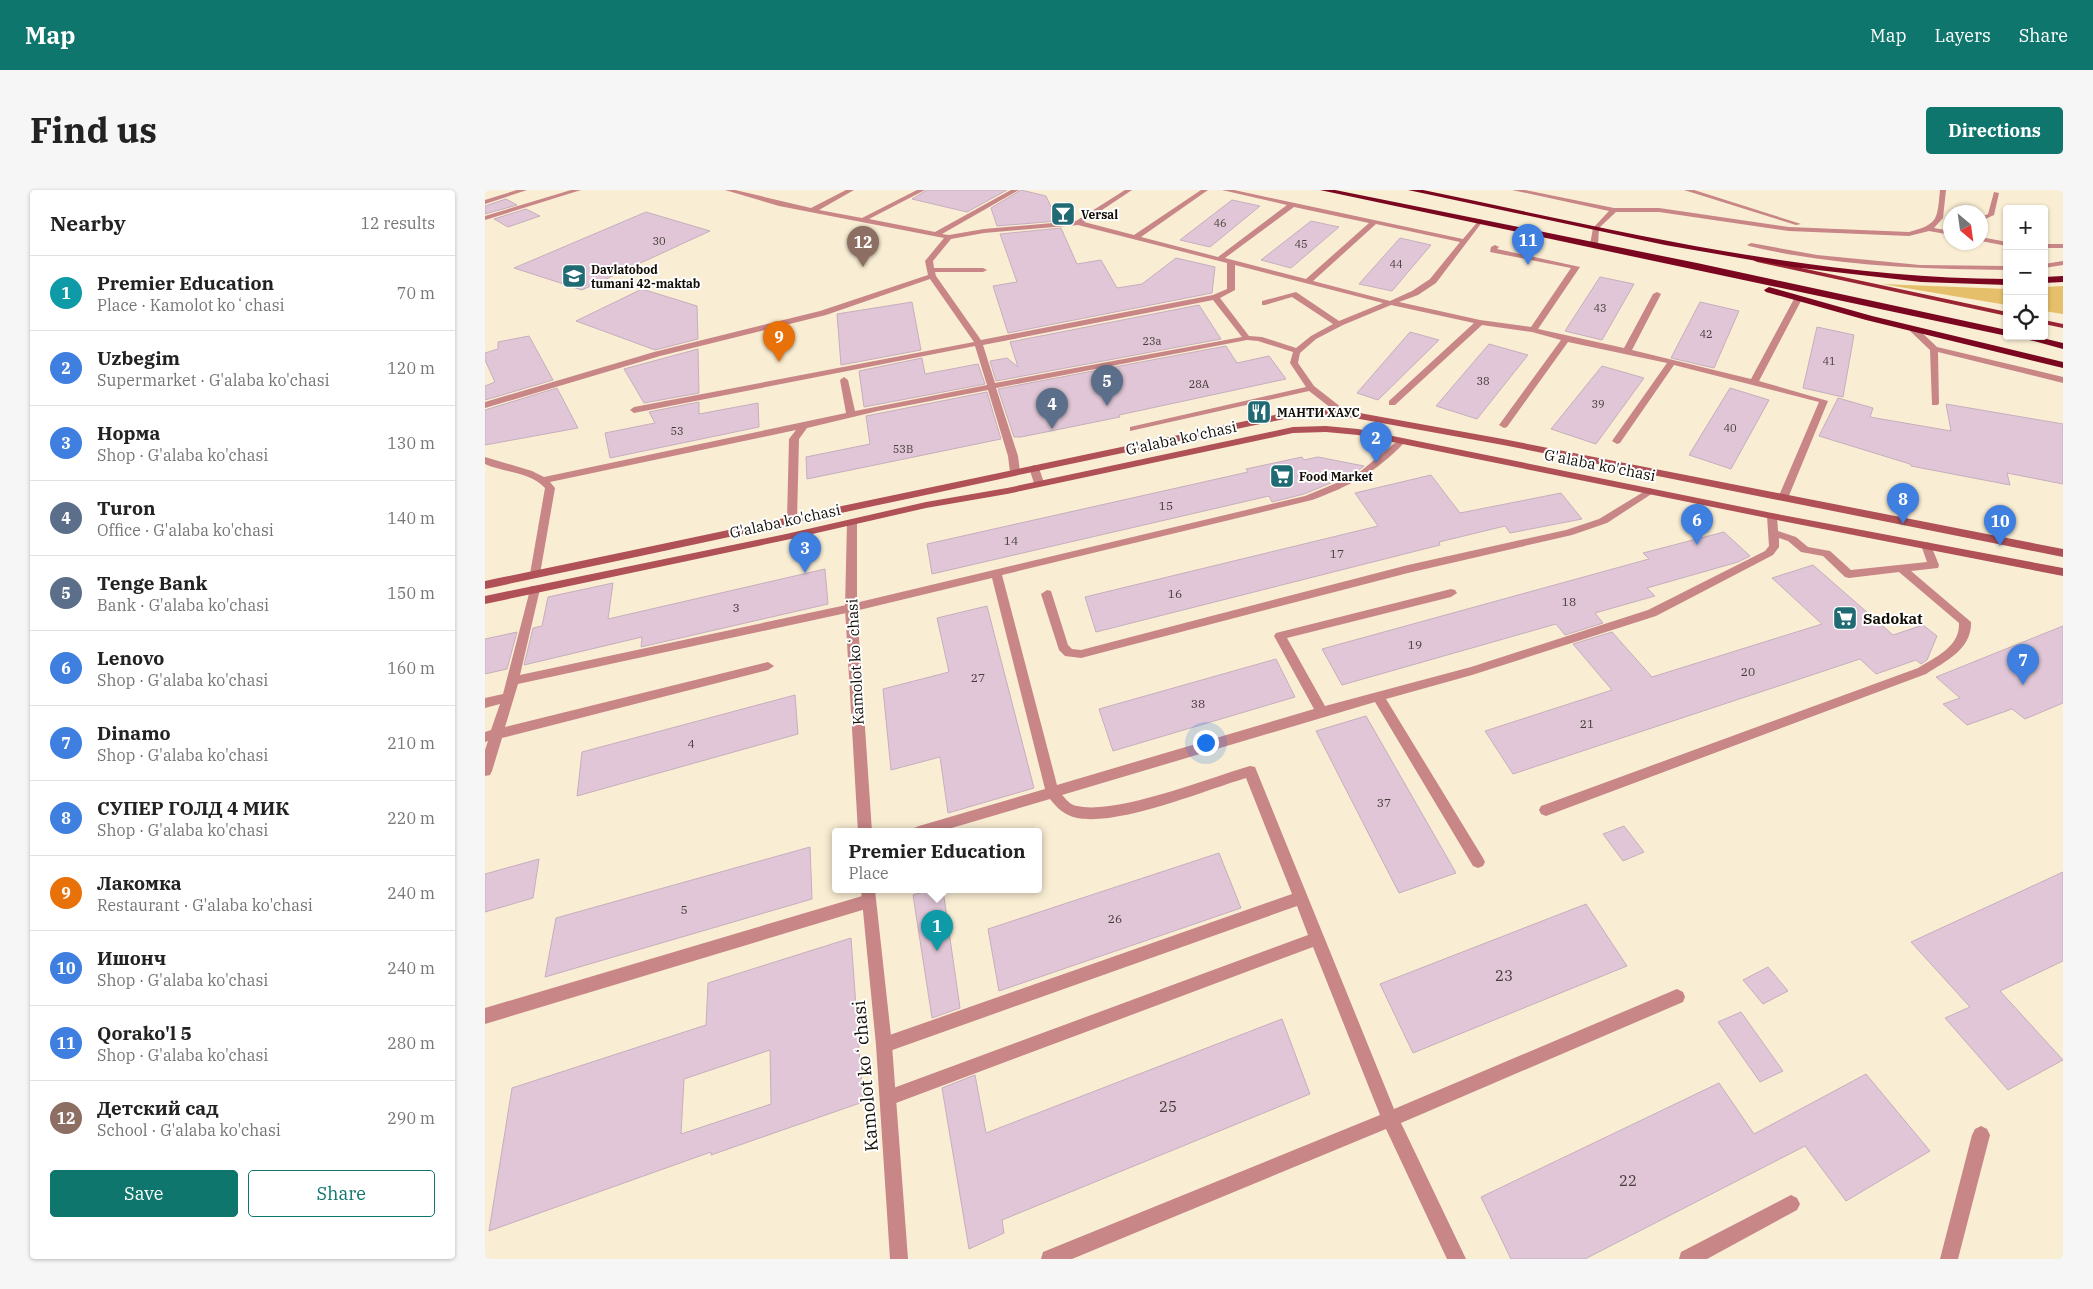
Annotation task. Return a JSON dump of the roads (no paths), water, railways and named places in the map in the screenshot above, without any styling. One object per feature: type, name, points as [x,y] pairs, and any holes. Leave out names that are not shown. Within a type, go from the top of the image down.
[{"type":"highway","points":[[1324,190],[1697,266],[2003,332]]},
{"type":"highway","points":[[1412,190],[1748,258],[1861,275],[1919,280],[2003,282]]},
{"type":"highway","points":[[1697,266],[1798,299],[2063,365]]},
{"type":"highway","points":[[2048,280],[2063,279]]},
{"type":"highway","points":[[2037,340],[2063,346]]},
{"type":"main road","points":[[1748,258],[2003,313]]},
{"type":"main road","points":[[2048,323],[2063,326]]},
{"type":"main road","name":"G'alaba ko'chasi","points":[[485,585],[1034,468],[1289,415],[1314,412],[1343,413],[2063,552]]},
{"type":"main road","name":"G'alaba ko'chasi","points":[[485,600],[926,505],[1293,430],[1326,428],[1401,441],[1772,516],[2063,572]]},
{"type":"main road","points":[[1570,475],[1581,458]]},
{"type":"street","points":[[485,202],[524,190]]},
{"type":"street","points":[[485,218],[579,190]]},
{"type":"street","points":[[733,190],[813,210],[949,238],[984,230],[1079,223],[1391,303],[1480,322],[1533,330],[1566,339],[1627,351],[1824,401],[1783,498]]},
{"type":"street","points":[[813,210],[851,190]]},
{"type":"street","points":[[863,220],[922,190]]},
{"type":"street","points":[[935,235],[1016,190]]},
{"type":"street","points":[[1079,223],[1129,190]]},
{"type":"street","points":[[1135,238],[1205,190]]},
{"type":"street","points":[[1225,190],[1464,241]]},
{"type":"street","points":[[1515,190],[1614,210],[1659,210],[1789,229],[1909,234],[1929,229],[1943,232]]},
{"type":"street","points":[[1687,190],[1821,231]]},
{"type":"street","points":[[1929,229],[1940,218],[1943,190]]},
{"type":"street","points":[[1988,216],[1991,215],[1996,192]]},
{"type":"street","points":[[1218,260],[1293,204]]},
{"type":"street","points":[[1594,245],[1596,228],[1614,210]]},
{"type":"street","points":[[1265,348],[1296,353],[1338,324],[1415,293],[1433,281],[1480,221]]},
{"type":"street","points":[[1307,282],[1374,222]]},
{"type":"street","points":[[949,238],[929,261],[931,273],[978,342],[1013,456],[1015,472]]},
{"type":"street","points":[[1988,240],[2003,243]]},
{"type":"street","points":[[1751,245],[1817,257],[1920,266],[2003,268]]},
{"type":"street","points":[[2048,246],[2063,246]]},
{"type":"street","points":[[1495,247],[1493,250],[1576,267],[1533,330]]},
{"type":"street","points":[[634,410],[1215,297],[1231,290],[1231,263]]},
{"type":"street","points":[[2048,265],[2063,263]]},
{"type":"street","points":[[485,405],[657,354],[823,312],[931,273],[983,270]]},
{"type":"street","points":[[1265,302],[1293,294],[1338,324]]},
{"type":"street","points":[[1627,351],[1657,294]]},
{"type":"street","points":[[1215,297],[1247,338]]},
{"type":"street","points":[[1754,382],[1798,299]]},
{"type":"street","points":[[1392,403],[1480,322]]},
{"type":"street","points":[[1913,328],[1934,349],[2063,380]]},
{"type":"street","points":[[485,460],[544,480],[851,415],[1247,338],[1259,339],[1296,353]]},
{"type":"street","points":[[1504,425],[1566,339]]},
{"type":"street","points":[[1934,349],[1935,403]]},
{"type":"street","points":[[1296,353],[1294,363],[1311,388],[1343,413]]},
{"type":"street","points":[[1617,441],[1671,362]]},
{"type":"street","points":[[844,380],[851,415]]},
{"type":"street","points":[[1133,429],[1311,388]]},
{"type":"street","points":[[792,520],[794,439],[804,426]]},
{"type":"street","points":[[513,681],[851,608],[1308,498],[1342,486],[1369,472],[1401,441]]},
{"type":"street","points":[[1034,468],[1039,483]]},
{"type":"street","points":[[535,574],[549,488],[544,480]]},
{"type":"street","points":[[1047,594],[1063,647],[1069,654],[1081,654],[1408,569],[1568,533],[1603,521],[1650,490]]},
{"type":"street","points":[[932,828],[1322,712],[1471,671],[1665,608],[1769,553],[1774,547],[1772,516]]},
{"type":"street","name":"Kamolot koʻchasi","points":[[852,522],[851,608],[865,828]]},
{"type":"street","points":[[1773,533],[1791,539],[1805,550],[1826,553],[1849,574],[1935,565],[1926,545]]},
{"type":"street","points":[[1546,810],[1922,671],[1953,650],[1964,638],[1967,630],[1965,622],[1901,568]]},
{"type":"street","points":[[996,573],[1052,792],[1064,807],[1076,812],[1100,814],[1151,802],[1250,771],[1390,1119],[1457,1259]]},
{"type":"street","points":[[485,771],[490,736],[513,681],[535,589]]},
{"type":"street","points":[[1322,712],[1281,636],[1451,593]]},
{"type":"street","points":[[490,736],[768,666]]},
{"type":"street","points":[[1378,697],[1478,862]]},
{"type":"street","points":[[485,703],[507,698]]},
{"type":"street","points":[[485,1016],[869,896]]},
{"type":"street","name":"Kamolot koʻchasi","points":[[869,896],[884,1046],[899,1259]]},
{"type":"street","points":[[884,1046],[1300,898]]},
{"type":"street","points":[[888,1098],[1316,939]]},
{"type":"street","points":[[1051,1259],[1390,1119],[1677,997]]},
{"type":"street","points":[[1949,1259],[1981,1134]]},
{"type":"street","points":[[1688,1259],[1791,1204]]},
{"type":"place","name":"Versal","points":[[1063,214]]},
{"type":"place","name":"Qorako'l 5","points":[[1528,265]]},
{"type":"place","name":"Детский сад","points":[[863,267]]},
{"type":"place","name":"Davlatobod tumani 42-maktab","points":[[574,276]]},
{"type":"place","name":"Лакомка","points":[[779,362]]},
{"type":"place","name":"Tenge Bank","points":[[1107,406]]},
{"type":"place","name":"МАНТИ ХАУС","points":[[1259,412]]},
{"type":"place","name":"Turon","points":[[1052,429]]},
{"type":"place","name":"Uzbegim","points":[[1376,463]]},
{"type":"place","name":"Food Market","points":[[1282,476]]},
{"type":"place","name":"СУПЕР ГОЛД 4 МИК","points":[[1903,524]]},
{"type":"place","name":"Lenovo","points":[[1697,545]]},
{"type":"place","name":"Ишонч","points":[[2000,546]]},
{"type":"place","name":"Норма","points":[[805,573]]},
{"type":"place","name":"Sadokat","points":[[1845,618]]},
{"type":"place","name":"Dinamo","points":[[2023,685]]},
{"type":"place","name":"Premier Education","points":[[937,951]]}]
